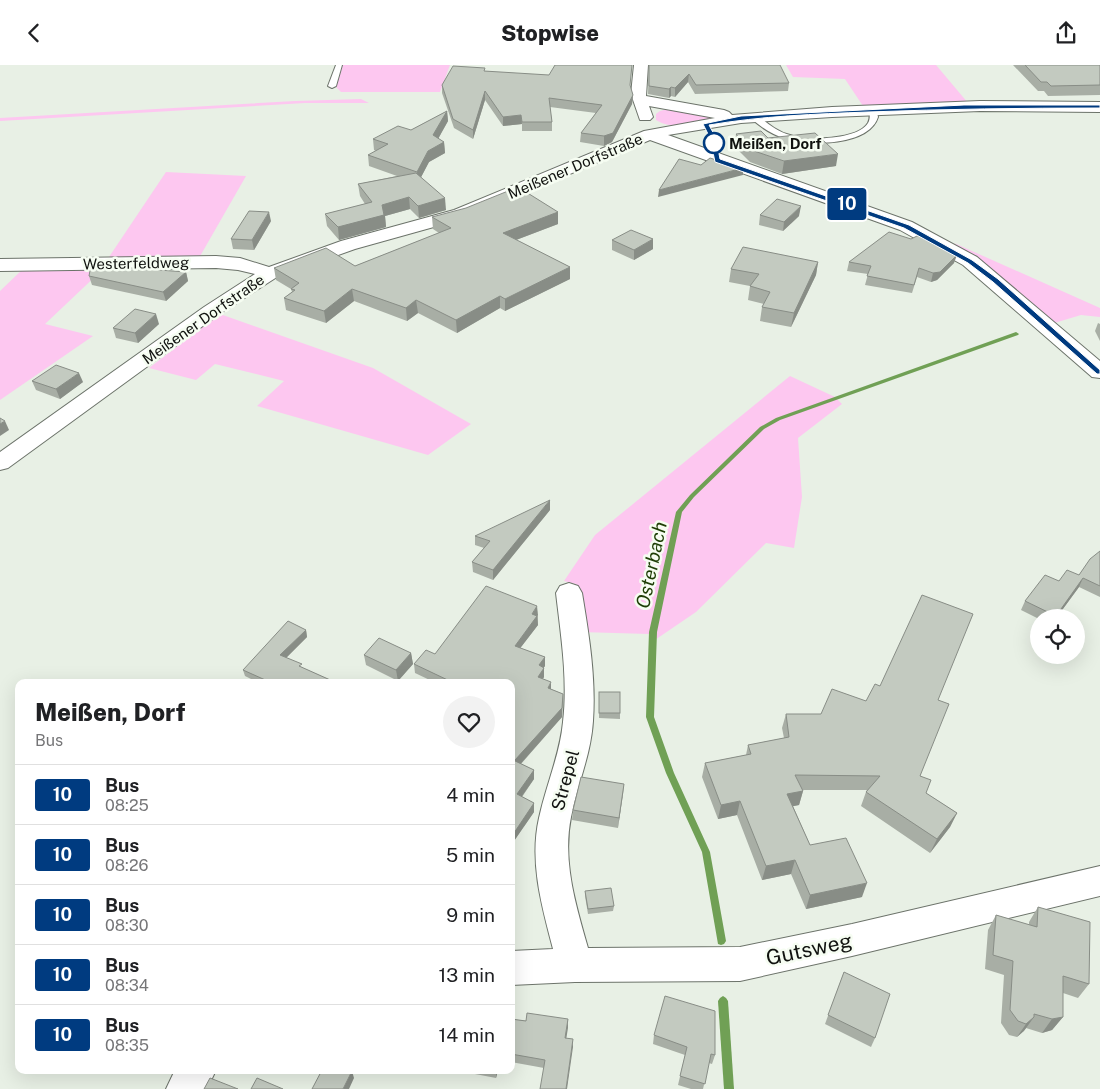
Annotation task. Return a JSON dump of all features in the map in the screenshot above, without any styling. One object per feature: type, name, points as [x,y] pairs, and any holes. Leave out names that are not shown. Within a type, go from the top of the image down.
[{"type":"street","points":[[641,65],[638,94],[650,135],[866,211],[941,244],[970,261],[995,281],[1100,372]]},
{"type":"street","name":"Meißener Dorfstraße","points":[[641,100],[747,117]]},
{"type":"street","name":"Meißener Dorfstraße","points":[[0,463],[211,311],[270,273],[348,245],[460,214],[650,135],[747,117],[970,107],[1100,107]]},
{"type":"street","points":[[706,124],[713,138],[718,160]]},
{"type":"street","name":"Westerfeldweg","points":[[0,265],[216,262],[240,264],[270,273]]},
{"type":"street","points":[[1065,343],[1100,347]]},
{"type":"street","name":"Strepel","points":[[569,593],[579,676],[580,706],[576,741],[558,805],[552,847],[556,891],[575,965]]},
{"type":"street","name":"Gutsweg","points":[[515,968],[575,965],[740,964],[852,940],[1100,881]]},
{"type":"street","points":[[185,1089],[194,1074]]},
{"type":"lane","points":[[332,86],[339,65]]},
{"type":"lane","points":[[747,117],[790,138],[819,140],[854,135],[866,130],[874,117],[873,110]]},
{"type":"shaded area","points":[[343,65],[450,65],[440,92],[341,92],[336,87]]},
{"type":"shaded area","points":[[786,65],[936,65],[968,103],[863,106],[845,79],[793,77]]},
{"type":"shaded area","points":[[361,99],[369,103],[305,103],[0,121],[0,118]]},
{"type":"shaded area","points":[[668,109],[716,116],[716,119],[677,125],[670,125],[656,120],[656,114]]},
{"type":"shaded area","points":[[166,172],[246,176],[199,258],[107,260]]},
{"type":"shaded area","points":[[954,243],[1100,308],[1100,317],[1081,315],[1051,324]]},
{"type":"shaded area","points":[[22,270],[102,270],[45,324],[93,336],[0,400],[0,291]]},
{"type":"shaded area","points":[[220,314],[373,368],[471,424],[428,455],[257,406],[284,381],[215,364],[196,380],[149,368]]},
{"type":"shaded area","points":[[790,376],[835,397],[842,404],[798,438],[802,497],[794,548],[766,543],[696,612],[649,644],[649,634],[580,632],[576,584],[564,581],[595,535]]},
{"type":"building","points":[[555,65],[632,65],[630,85],[633,95],[613,133],[604,136],[581,133],[602,105],[549,98],[552,122],[522,122],[521,115],[503,117],[485,91],[473,130],[453,119],[442,85],[453,66],[485,68],[484,71],[549,75]]},
{"type":"building","points":[[649,65],[780,65],[789,83],[696,85],[689,74],[675,88],[671,87],[669,89],[649,86]]},
{"type":"building","points":[[1025,65],[1100,65],[1100,85],[1051,86],[1047,82],[1041,82]]},
{"type":"building","points":[[447,111],[433,135],[444,142],[428,151],[417,172],[368,155],[388,144],[373,139],[398,126],[411,130]]},
{"type":"building","points":[[761,131],[768,138],[815,133],[838,154],[784,161],[751,150],[736,134]]},
{"type":"building","points":[[710,158],[743,168],[659,190],[679,159],[701,165]]},
{"type":"building","points":[[416,173],[445,198],[418,206],[409,197],[382,205],[384,215],[338,227],[325,214],[372,202],[358,184]]},
{"type":"building","points":[[518,187],[558,212],[503,233],[570,267],[505,299],[500,296],[456,320],[416,300],[406,308],[352,289],[324,311],[284,298],[295,290],[291,289],[299,283],[274,268],[326,248],[355,266],[451,228],[432,217],[466,208]]},
{"type":"building","points":[[777,199],[801,206],[784,222],[760,215]]},
{"type":"building","points":[[249,211],[269,212],[252,240],[231,239]]},
{"type":"building","points":[[631,230],[653,239],[634,250],[612,240]]},
{"type":"building","points":[[889,232],[911,239],[921,234],[957,255],[940,272],[933,273],[919,268],[914,285],[867,276],[871,266],[849,262]]},
{"type":"building","points":[[743,247],[818,262],[794,313],[762,307],[770,292],[750,286],[759,274],[731,269]]},
{"type":"building","points":[[91,265],[186,272],[163,292],[89,276]]},
{"type":"building","points":[[135,309],[156,314],[135,333],[113,328]]},
{"type":"building","points":[[56,365],[79,373],[56,389],[32,381]]},
{"type":"building","points":[[550,500],[493,570],[472,562],[490,541],[475,536]]},
{"type":"building","points":[[1100,551],[1100,586],[1083,578],[1061,609],[1042,609],[1025,601],[1045,575],[1059,581],[1067,570],[1079,575],[1090,559]]},
{"type":"building","points":[[486,586],[537,606],[532,614],[537,616],[515,646],[545,657],[539,665],[544,668],[538,677],[551,682],[548,688],[563,694],[562,708],[515,760],[515,679],[446,679],[414,664],[426,650],[435,654]]},
{"type":"building","points":[[922,595],[973,614],[938,700],[949,704],[920,776],[931,780],[926,793],[957,813],[937,839],[866,792],[880,776],[795,775],[803,791],[787,794],[810,845],[846,838],[867,883],[810,895],[795,860],[766,866],[740,801],[721,805],[705,763],[751,754],[748,745],[789,737],[786,714],[821,714],[832,689],[866,701],[875,684],[880,686]]},
{"type":"building","points":[[288,621],[306,630],[280,655],[302,664],[299,666],[328,679],[263,679],[243,670]]},
{"type":"building","points":[[379,638],[411,653],[396,670],[364,655]]},
{"type":"building","points":[[599,692],[620,692],[620,713],[599,713]]},
{"type":"building","points":[[515,761],[534,770],[517,794],[534,803],[515,832]]},
{"type":"building","points":[[581,777],[624,784],[619,818],[573,810]]},
{"type":"building","points":[[611,888],[614,906],[588,909],[585,891]]},
{"type":"building","points":[[1038,907],[1090,922],[1089,984],[1063,976],[1063,1017],[1052,1019],[1034,1014],[1034,1017],[1026,1024],[1018,1021],[1010,1010],[1013,961],[993,955],[996,915],[1037,927]]},
{"type":"building","points":[[844,972],[890,994],[875,1038],[828,1015]]},
{"type":"building","points":[[665,996],[715,1011],[715,1055],[711,1054],[705,1084],[680,1076],[687,1047],[654,1035]]},
{"type":"building","points":[[527,1013],[568,1019],[565,1038],[573,1039],[566,1089],[540,1089],[545,1060],[515,1055],[515,1020],[526,1021]]},
{"type":"building","points":[[320,1074],[350,1074],[343,1089],[312,1089]]},
{"type":"building","points":[[210,1078],[238,1089],[204,1089]]},
{"type":"building","points":[[257,1078],[283,1089],[251,1089]]},
{"type":"waterway","name":"Osterbach","points":[[721,941],[706,852],[670,773],[650,717],[653,632],[679,512],[692,496],[762,428],[778,419],[1016,334]]},
{"type":"waterway","name":"Osterbach","points":[[723,1001],[729,1089]]},
{"type":"bus line","name":"10","points":[[1100,107],[932,107],[741,118],[706,124],[713,138],[718,160],[866,211],[906,227],[970,261],[1100,372]]},
{"type":"place","name":"Meißen, Dorf","points":[[714,143]]}]
